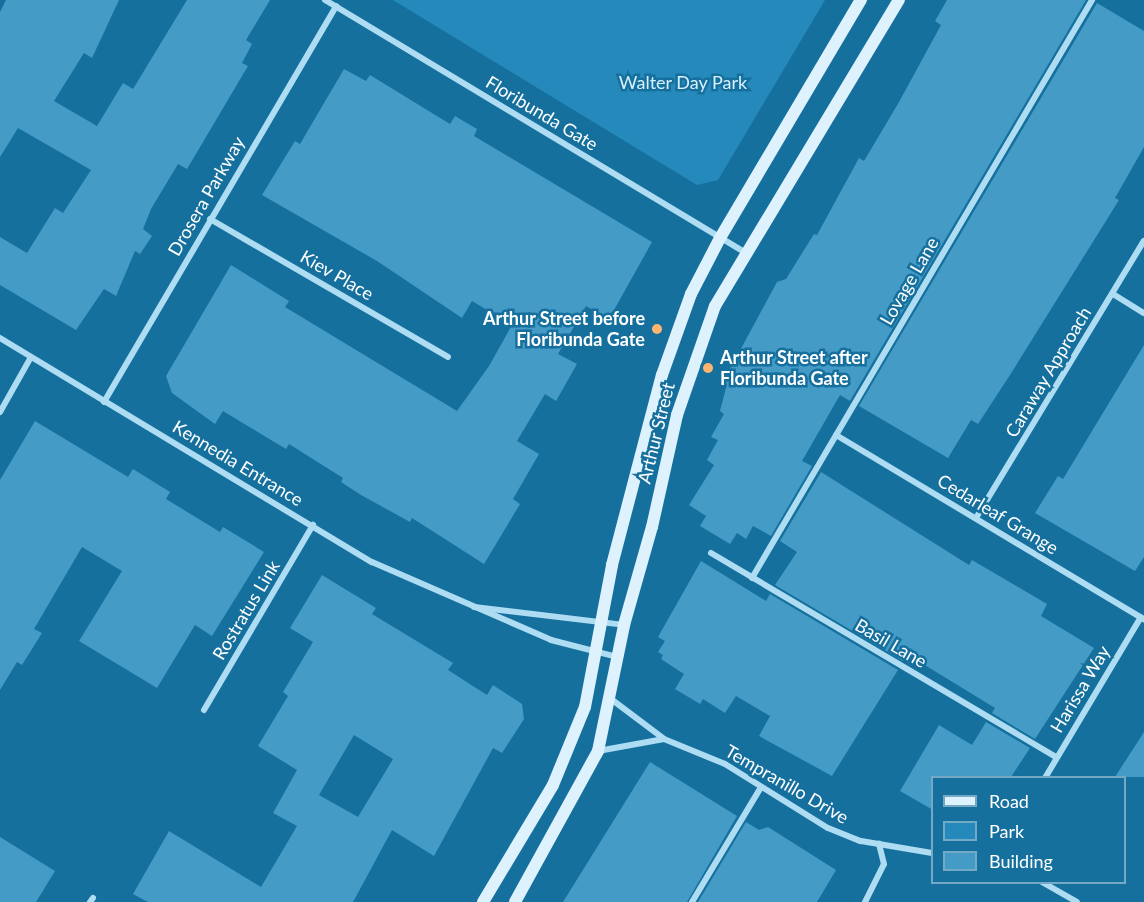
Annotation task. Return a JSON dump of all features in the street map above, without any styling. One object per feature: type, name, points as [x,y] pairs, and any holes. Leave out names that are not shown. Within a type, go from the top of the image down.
[{"type":"street","name":"Floribunda Gate","points":[[325,0],[744,252]]},
{"type":"street","name":"Arthur Street","points":[[483,902],[553,785],[585,707],[601,620],[662,375],[691,294],[720,238],[861,0]]},
{"type":"street","name":"Arthur Street","points":[[515,902],[598,751],[611,699],[624,625],[649,538],[676,415],[715,306],[744,252],[899,0]]},
{"type":"street","name":"Lovage Lane","points":[[752,578],[1092,0]]},
{"type":"street","name":"Drosera Parkway","points":[[104,402],[336,6]]},
{"type":"street","name":"Kiev Place","points":[[210,219],[448,357]]},
{"type":"street","name":"Caraway Approach","points":[[976,518],[1144,241]]},
{"type":"street","points":[[1113,294],[1144,313]]},
{"type":"street","name":"Kennedia Entrance","points":[[0,338],[372,562],[465,605],[551,640],[617,657]]},
{"type":"street","points":[[0,412],[32,357]]},
{"type":"street","name":"Cedarleaf Grange","points":[[836,435],[1143,618]]},
{"type":"street","name":"Rostratus Link","points":[[204,710],[313,525]]},
{"type":"street","name":"Basil Lane","points":[[711,553],[1056,757]]},
{"type":"street","name":"Kennedia Entrance","points":[[465,605],[601,620],[624,625]]},
{"type":"street","name":"Harissa Way","points":[[1046,776],[1143,618]]},
{"type":"street","name":"Tempranillo Drive","points":[[611,699],[618,700],[664,739],[724,764],[828,828],[879,844],[931,853]]},
{"type":"street","points":[[598,751],[664,739]]},
{"type":"street","points":[[693,902],[761,787]]},
{"type":"street","points":[[865,902],[884,864],[879,844]]},
{"type":"street","points":[[1046,884],[1077,902]]},
{"type":"green space","name":"Walter Day Park","points":[[393,0],[825,0],[718,180],[697,185]]},
{"type":"building","points":[[6,0],[119,0],[92,58],[84,53],[54,101],[97,126],[123,83],[133,89],[187,0],[270,0],[246,40],[252,44],[242,63],[248,66],[187,169],[178,164],[151,209],[143,229],[152,236],[140,254],[135,251],[116,296],[104,289],[76,330],[0,285],[0,237],[27,253],[55,208],[63,213],[91,170],[18,128],[0,157],[0,12]]},
{"type":"building","points":[[947,0],[1086,0],[850,401],[840,395],[802,461],[812,466],[771,536],[753,526],[746,539],[737,533],[730,544],[700,526],[706,516],[689,505],[714,465],[707,460],[718,440],[711,437],[724,414],[720,411],[727,384],[723,382],[777,282],[786,279],[814,234],[817,235],[859,158],[864,161],[899,102],[941,25],[935,21]]},
{"type":"building","points":[[1097,3],[1144,31],[1144,147],[1115,198],[1119,200],[1010,375],[978,424],[971,420],[948,458],[859,406]]},
{"type":"building","points":[[344,69],[366,81],[370,75],[450,124],[455,116],[477,129],[474,136],[652,242],[609,319],[586,306],[558,354],[577,364],[556,401],[545,394],[517,441],[539,454],[513,499],[520,504],[484,564],[412,518],[410,522],[361,495],[341,482],[343,478],[289,444],[286,449],[223,411],[215,424],[172,393],[166,376],[231,265],[289,301],[285,307],[457,411],[489,366],[512,325],[472,301],[462,318],[377,261],[262,195],[295,141],[300,144]]},
{"type":"building","points":[[1144,345],[1144,557],[1135,571],[1035,513],[1058,476],[1063,479]]},
{"type":"building","points":[[35,421],[128,477],[133,469],[170,492],[166,499],[220,532],[223,527],[264,552],[212,636],[195,625],[157,688],[79,641],[122,571],[82,547],[34,629],[42,633],[22,665],[17,662],[0,690],[0,480]]},
{"type":"building","points":[[821,472],[969,565],[972,560],[1047,604],[1041,616],[1094,648],[1035,739],[992,713],[995,708],[910,656],[903,661],[775,585],[797,552],[780,541]]},
{"type":"building","points":[[701,561],[766,601],[770,594],[898,670],[832,776],[759,736],[770,716],[736,696],[725,713],[703,699],[700,704],[675,689],[684,674],[661,659],[663,655],[658,652],[665,641],[658,637]]},
{"type":"building","points":[[322,575],[376,608],[372,614],[453,663],[448,670],[487,695],[493,685],[522,704],[524,719],[502,753],[493,748],[434,856],[392,830],[353,902],[148,902],[133,894],[169,831],[261,887],[297,826],[273,813],[297,770],[258,746],[288,696],[283,692],[313,642],[290,628]],"holes":[[[354,735],[393,759],[358,817],[319,795]]]},
{"type":"building","points":[[986,722],[1030,748],[1012,776],[931,776],[931,809],[900,791],[939,725],[972,745]]},
{"type":"building","points":[[1144,732],[1144,777],[1116,776]]},
{"type":"building","points":[[650,762],[737,816],[687,902],[563,902]]},
{"type":"building","points":[[746,822],[759,830],[768,827],[836,870],[817,902],[698,902]]},
{"type":"building","points":[[0,837],[55,871],[36,902],[0,902]]},
{"type":"place","name":"Arthur Street before Floribunda Gate","points":[[657,329]]},
{"type":"place","name":"Arthur Street after Floribunda Gate","points":[[708,368]]}]
